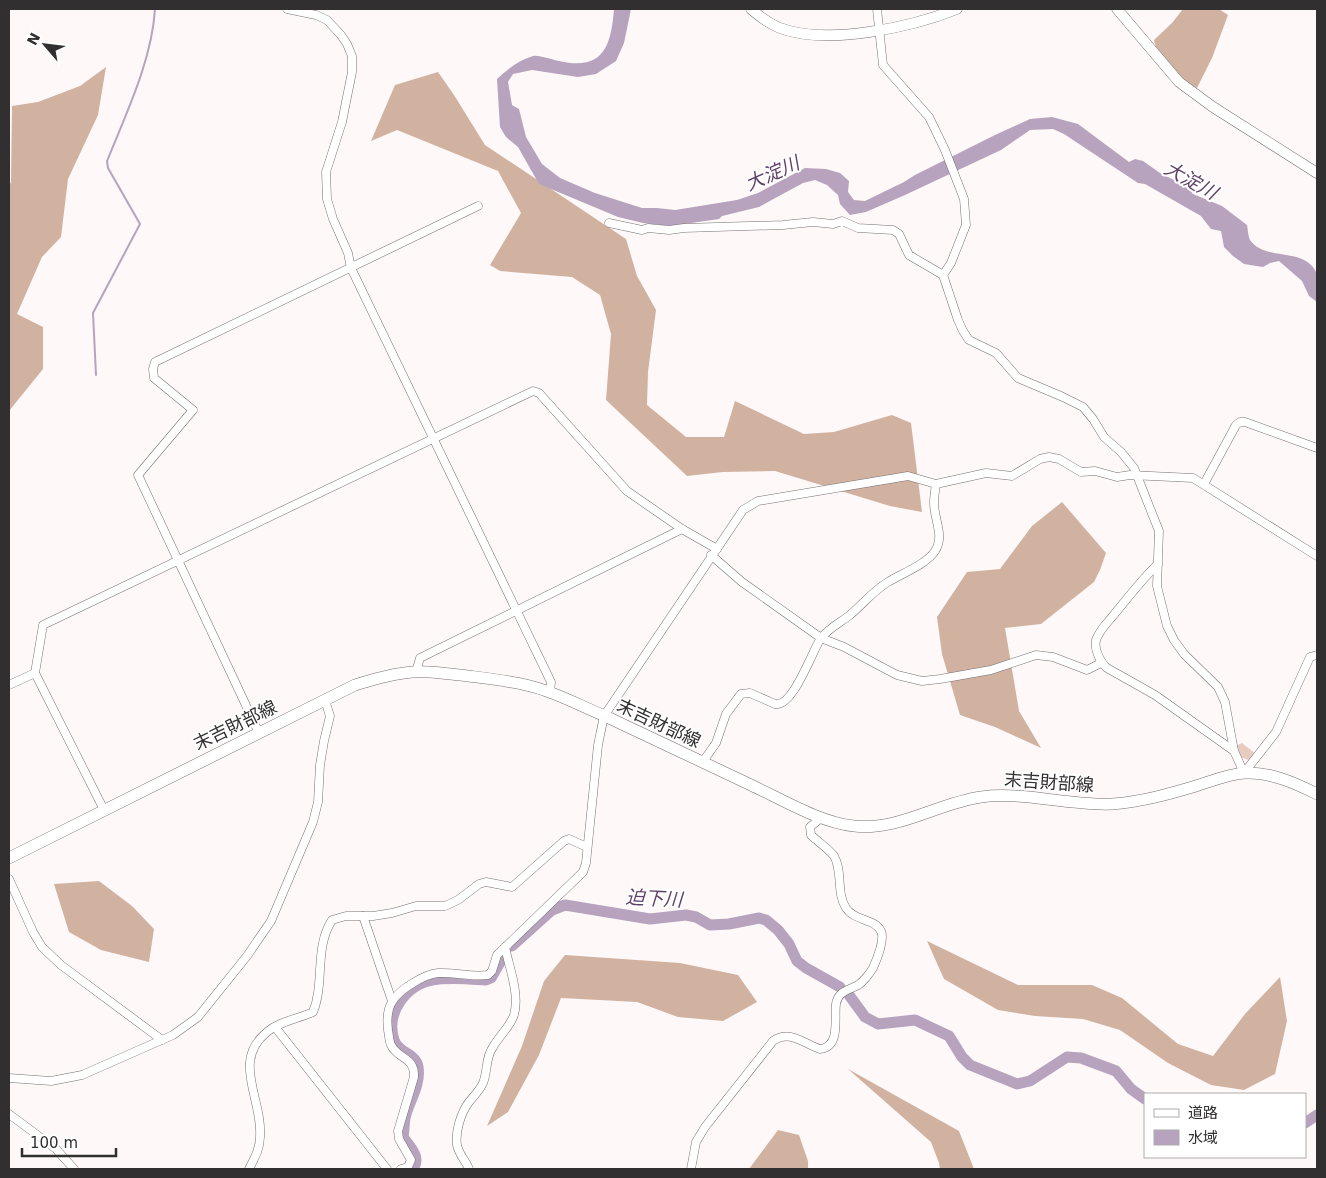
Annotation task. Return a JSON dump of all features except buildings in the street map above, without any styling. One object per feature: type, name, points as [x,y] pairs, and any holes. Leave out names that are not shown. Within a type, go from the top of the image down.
[{"type":"main road","name":"末吉財部線","points":[[9,858],[356,685],[403,673],[416,672],[431,672],[504,681],[550,692],[822,817],[854,826],[882,825],[916,817],[962,800],[996,795],[1096,804],[1123,803],[1165,795],[1244,773],[1294,782],[1317,794]]},
{"type":"street","points":[[287,9],[316,15],[327,20],[344,39],[352,56],[352,72],[342,122],[326,172],[327,199],[333,219],[348,253],[351,268],[551,682],[550,692]]},
{"type":"street","points":[[752,9],[780,28],[799,33],[837,35],[879,30],[942,15],[957,9]]},
{"type":"street","points":[[877,9],[883,65],[930,117],[964,199],[966,225],[951,263],[943,275]]},
{"type":"street","points":[[1117,9],[1164,67],[1184,86],[1213,107],[1317,173]]},
{"type":"street","points":[[259,733],[138,475],[193,410],[154,378],[155,362],[478,206]]},
{"type":"street","points":[[609,223],[631,229],[669,230],[813,222],[833,224],[842,221],[858,228],[892,230],[899,234],[909,255],[943,275],[958,320],[969,340],[996,353],[1018,378],[1083,407],[1104,437],[1121,452],[1134,468],[1159,531],[1157,586],[1167,626],[1184,654],[1218,687],[1225,702],[1234,752],[1244,773],[1276,732],[1310,657],[1317,655]]},
{"type":"street","points":[[104,810],[35,672],[43,625],[535,391],[539,393],[627,491],[682,530],[717,549]]},
{"type":"street","points":[[1204,484],[1236,425],[1240,422],[1258,426],[1317,448]]},
{"type":"street","points":[[401,1169],[408,1167],[412,1160],[399,1139],[398,1131],[415,1069],[408,1059],[396,1053],[390,1044],[388,1016],[392,1001],[401,990],[422,977],[435,973],[488,975],[492,971],[497,955],[583,872],[588,847],[598,745],[604,716],[743,510],[758,501],[908,476],[936,484],[986,472],[1012,476],[1040,459],[1049,457],[1059,459],[1081,472],[1095,471],[1116,477],[1193,478],[1317,556]]},
{"type":"street","points":[[702,763],[716,743],[726,714],[741,694],[750,693],[779,705],[785,702],[798,683],[821,638],[852,614],[873,593],[925,561],[934,553],[940,542],[934,504],[936,484]]},
{"type":"street","points":[[416,672],[420,658],[682,530]]},
{"type":"street","points":[[711,555],[742,582],[821,638],[844,647],[897,675],[922,681],[991,670],[1036,655],[1053,657],[1087,670],[1101,663]]},
{"type":"street","points":[[1158,564],[1144,577],[1104,626],[1096,640],[1096,649],[1101,663],[1106,668],[1155,695],[1234,752]]},
{"type":"street","points":[[9,685],[35,672]]},
{"type":"street","points":[[9,1078],[51,1081],[82,1075],[162,1040],[183,1029],[198,1017],[271,921],[313,822],[318,802],[320,765],[330,716],[325,700]]},
{"type":"street","points":[[690,1169],[696,1142],[705,1127],[774,1041],[782,1036],[788,1036],[820,1050],[829,1046],[835,1036],[836,1002],[838,997],[849,988],[862,982],[872,969],[878,954],[882,938],[880,929],[874,924],[853,915],[846,908],[841,898],[834,856],[811,835],[810,827],[822,817]]},
{"type":"street","points":[[249,1169],[257,1152],[260,1136],[257,1104],[249,1069],[250,1053],[267,1032],[313,1012],[319,993],[324,938],[332,920],[346,916],[392,913],[416,906],[445,906],[458,900],[479,884],[486,882],[512,887],[564,841],[569,839],[588,847]]},
{"type":"street","points":[[9,878],[32,932],[42,947],[61,965],[162,1040]]},
{"type":"street","points":[[363,916],[392,1001]]},
{"type":"street","points":[[469,1169],[460,1154],[457,1144],[460,1117],[481,1088],[491,1048],[506,1029],[514,1014],[516,997],[505,947]]},
{"type":"street","points":[[275,1027],[387,1169]]},
{"type":"street","points":[[9,1114],[56,1149],[74,1169]]},
{"type":"shaded area","points":[[1183,9],[1219,9],[1228,15],[1212,58],[1197,88],[1177,74],[1165,62],[1156,48],[1154,40],[1172,23]]},
{"type":"shaded area","points":[[106,67],[98,115],[68,179],[61,237],[42,257],[17,314],[43,327],[43,369],[9,411],[9,186],[11,182],[12,106],[38,102],[80,86]]},
{"type":"shaded area","points":[[438,72],[485,145],[626,239],[637,276],[656,310],[648,372],[647,405],[686,437],[724,437],[735,401],[804,434],[834,432],[892,415],[911,423],[922,512],[890,506],[775,471],[723,472],[687,476],[606,400],[611,334],[600,295],[572,277],[500,271],[490,265],[521,213],[498,171],[397,130],[371,141],[395,85]]},
{"type":"shaded area","points":[[1062,502],[1106,553],[1094,582],[1041,624],[1005,628],[1019,711],[1041,748],[995,727],[960,715],[942,654],[937,617],[967,572],[1000,569],[1032,526]]},
{"type":"shaded area","points":[[1242,743],[1256,754],[1248,760],[1241,757],[1236,746]]},
{"type":"shaded area","points":[[99,881],[132,906],[154,929],[149,962],[101,950],[69,932],[54,884]]},
{"type":"shaded area","points":[[927,941],[1018,985],[1092,985],[1122,998],[1178,1044],[1213,1056],[1245,1014],[1280,977],[1287,1021],[1275,1074],[1244,1090],[1211,1085],[1168,1063],[1120,1030],[1083,1019],[1035,1016],[998,1010],[944,979]]},
{"type":"shaded area","points":[[565,955],[680,963],[738,975],[757,1002],[723,1021],[678,1017],[637,1002],[561,998],[539,1055],[508,1112],[487,1126],[522,1046],[544,981]]},
{"type":"shaded area","points":[[848,1069],[959,1131],[974,1169],[940,1169],[931,1142]]},
{"type":"shaded area","points":[[778,1130],[799,1135],[808,1161],[808,1169],[749,1169]]},
{"type":"water","points":[[614,9],[631,9],[624,43],[616,61],[596,74],[578,77],[532,70],[513,74],[508,82],[512,105],[519,109],[526,137],[542,164],[560,178],[595,193],[642,208],[675,210],[737,200],[758,193],[805,168],[826,169],[840,173],[849,181],[848,192],[854,200],[865,201],[1030,119],[1052,117],[1078,124],[1129,162],[1135,159],[1143,161],[1160,173],[1188,187],[1193,194],[1222,206],[1247,225],[1250,240],[1257,247],[1265,251],[1295,257],[1312,265],[1318,277],[1317,302],[1309,296],[1302,281],[1279,261],[1263,267],[1244,264],[1224,247],[1221,231],[1211,229],[1201,216],[1145,184],[1138,183],[1064,134],[1053,129],[1030,130],[1001,150],[866,212],[850,215],[840,204],[838,195],[827,185],[815,180],[803,183],[759,207],[722,216],[719,219],[670,226],[643,223],[618,217],[539,184],[518,147],[506,137],[500,127],[497,79],[514,65],[533,56],[574,63],[595,59],[607,45],[613,23]]},
{"type":"waterway","points":[[96,375],[93,313],[140,224],[108,168],[107,161],[144,67],[153,28],[155,9]]},
{"type":"waterway","name":"迫下川","points":[[512,946],[552,910],[565,905],[650,919],[686,915],[696,917],[710,925],[729,924],[759,918],[766,920],[778,930],[789,944],[797,961],[840,987]]},
{"type":"waterway","name":"迫下川","points":[[413,1169],[416,1160],[412,1149],[403,1137],[405,1118],[418,1080],[418,1067],[417,1062],[399,1048],[394,1040],[392,1020],[395,1010],[406,994],[423,983],[432,980],[486,980],[491,978],[503,957]]},
{"type":"waterway","name":"迫下川","points":[[849,995],[865,1017],[878,1024],[915,1020],[949,1036],[962,1057],[970,1065],[1017,1084],[1030,1081],[1067,1057],[1081,1058],[1116,1071],[1131,1089],[1144,1098]]},
{"type":"waterway","name":"迫下川","points":[[1306,1122],[1317,1115]]},
{"type":"water label","name":"大淀川","points":[[772,173]]},
{"type":"water label","name":"大淀川","points":[[1191,180]]}]
